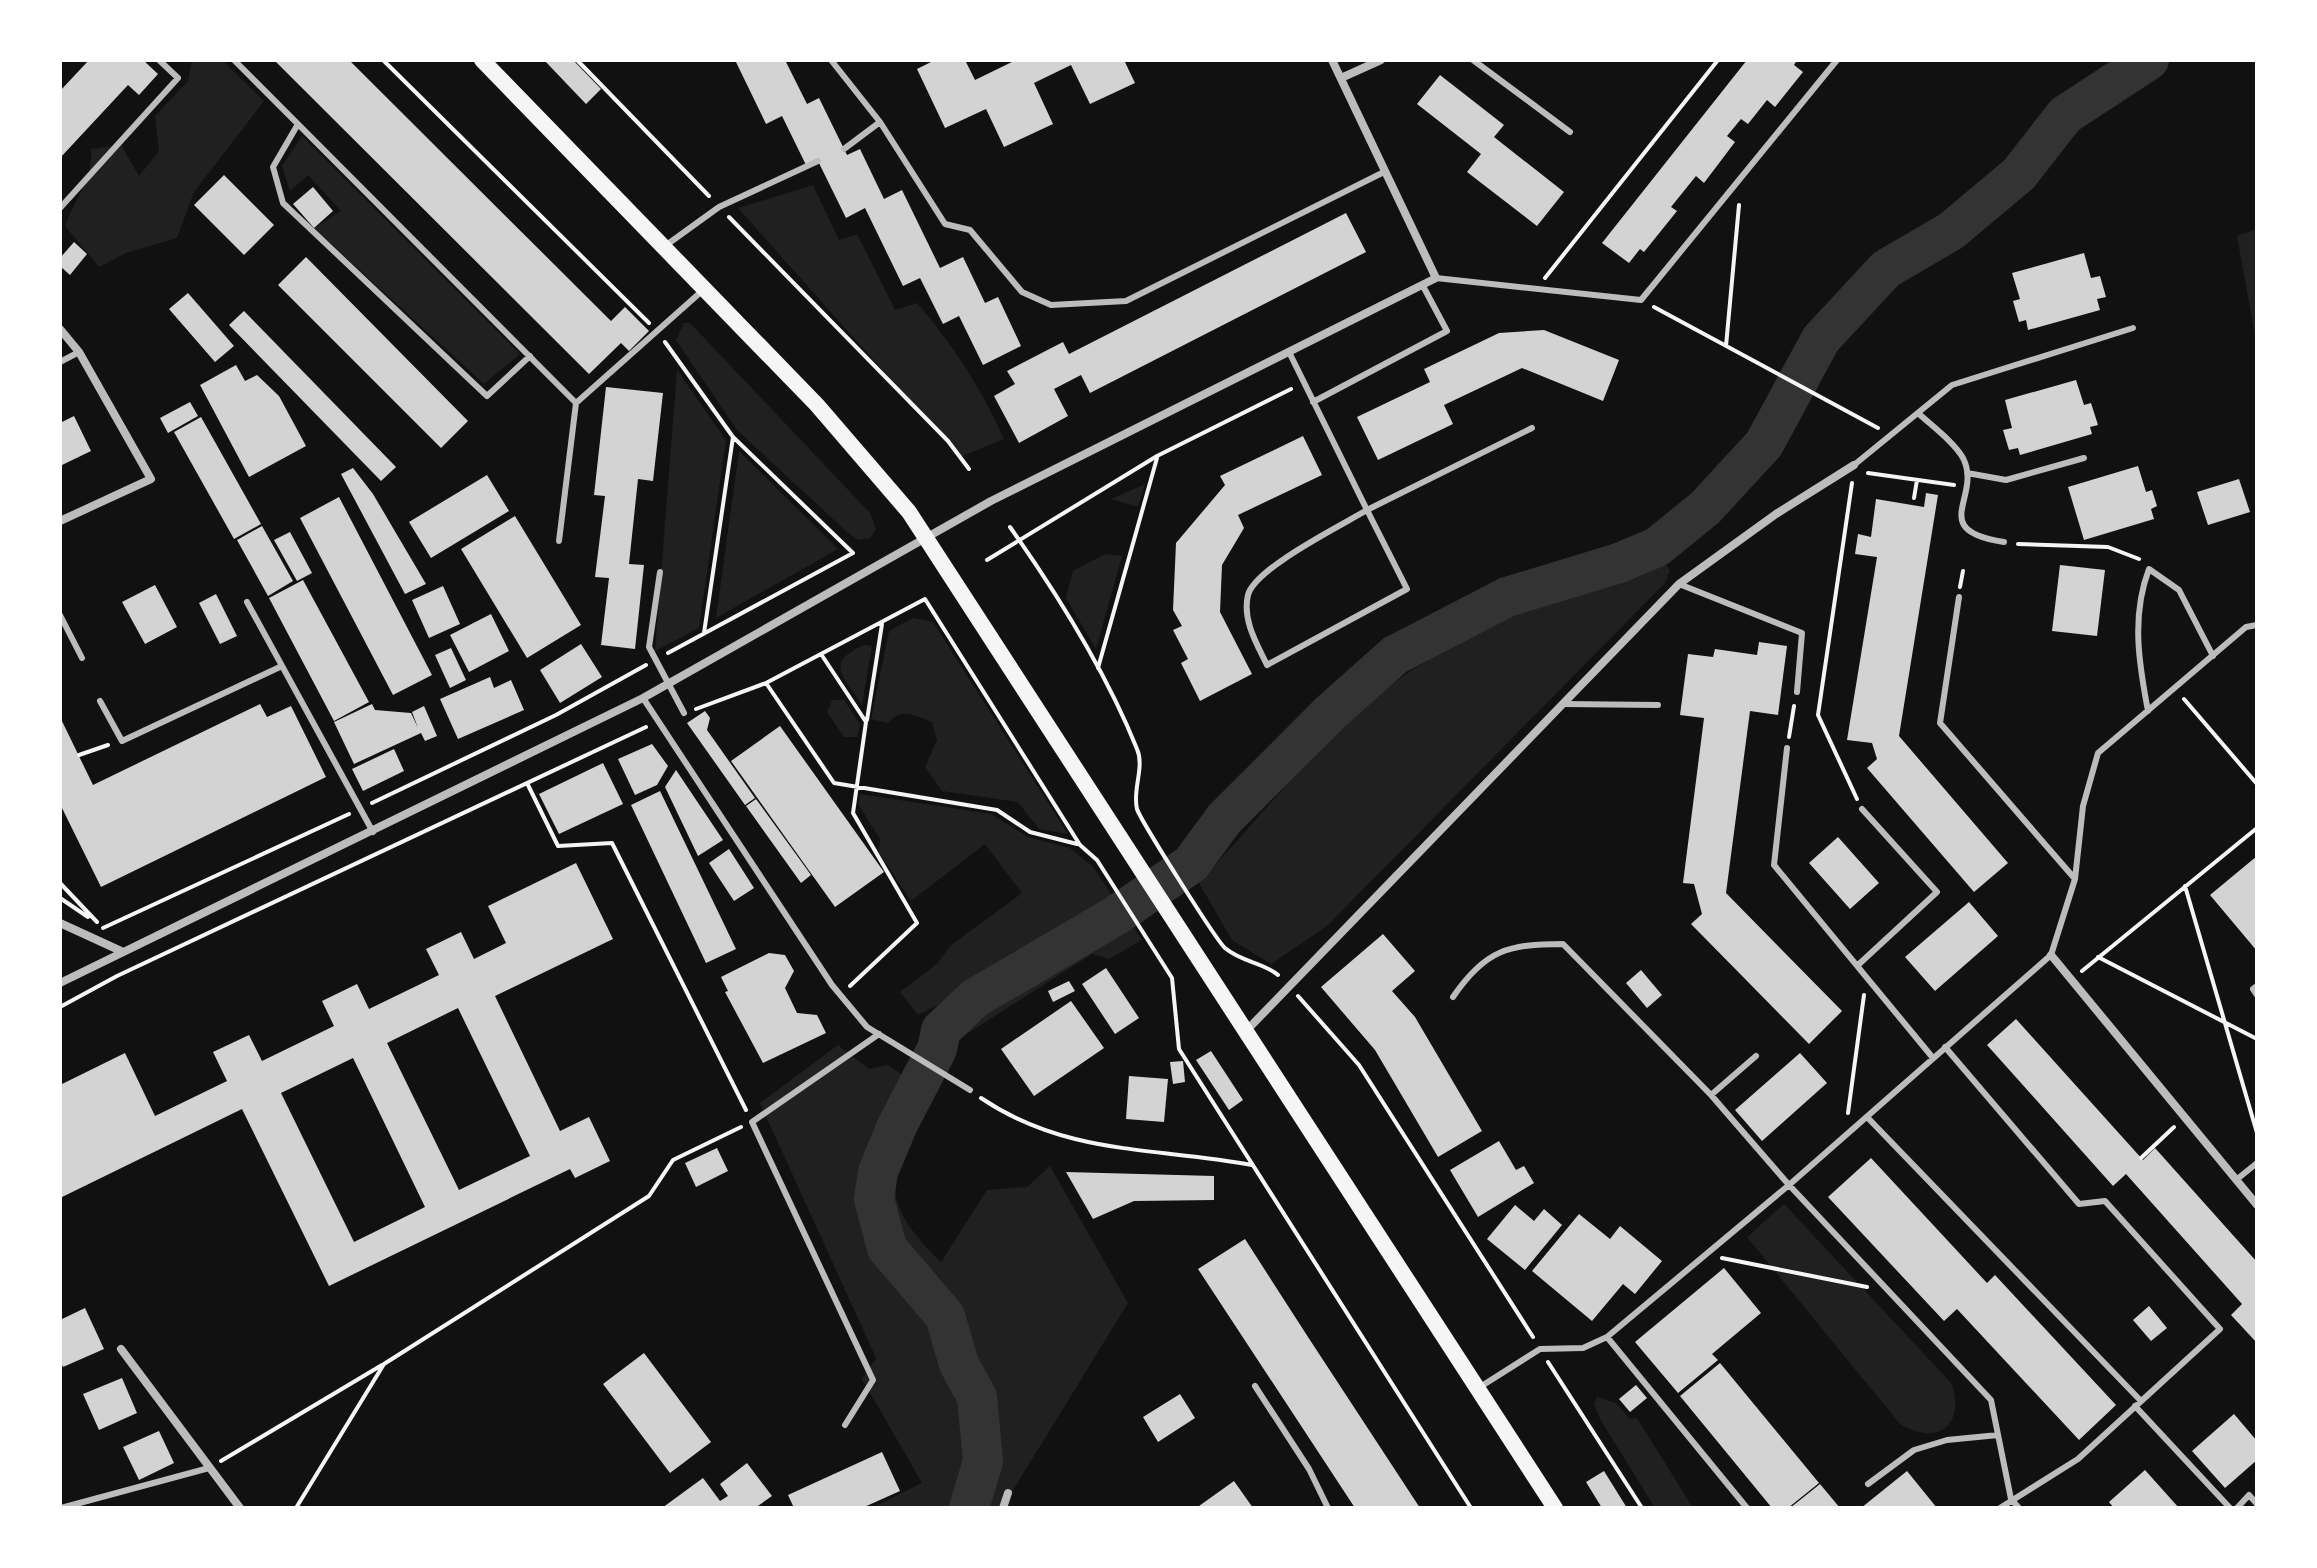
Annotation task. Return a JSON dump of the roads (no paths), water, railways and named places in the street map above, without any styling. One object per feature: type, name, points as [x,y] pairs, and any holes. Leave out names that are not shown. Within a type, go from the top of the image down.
[{"type":"main road","points":[[482,60],[817,405],[909,512],[1555,1508]]},
{"type":"street","points":[[60,983],[643,698],[991,501],[1436,278],[1332,60]]},
{"type":"street","points":[[1341,78],[1381,60]]},
{"type":"street","points":[[60,329],[79,352],[151,479],[60,521]]},
{"type":"street","points":[[1245,1032],[1679,584],[1776,514],[1854,468]]},
{"type":"street","points":[[60,923],[122,951]]},
{"type":"street","points":[[2051,955],[2257,1205]]},
{"type":"street","points":[[121,1349],[240,1508]]},
{"type":"street","points":[[1003,1508],[1008,1493]]},
{"type":"lane","points":[[60,208],[178,78],[159,60]]},
{"type":"lane","points":[[234,60],[576,403]]},
{"type":"lane","points":[[831,60],[880,122],[945,224],[970,230],[1022,292],[1051,305],[1126,301],[1384,172]]},
{"type":"lane","points":[[1473,60],[1570,132]]},
{"type":"lane","points":[[1436,278],[1641,300],[1837,60]]},
{"type":"lane","points":[[844,149],[880,122]]},
{"type":"lane","points":[[298,124],[273,167],[283,203],[487,396],[530,356]]},
{"type":"lane","points":[[665,246],[719,207],[818,161]]},
{"type":"lane","points":[[1313,402],[1447,331],[1423,286]]},
{"type":"lane","points":[[559,541],[576,403],[705,288]]},
{"type":"lane","points":[[1854,468],[1918,413],[1962,381],[2133,328]]},
{"type":"lane","points":[[60,362],[79,352]]},
{"type":"lane","points":[[1289,352],[1313,402],[1367,510],[1407,589],[1267,665],[1247,622],[1248,593],[1263,574],[1367,510],[1532,428]]},
{"type":"lane","points":[[1918,413],[1963,457],[1967,473],[1960,515],[1965,528],[1976,537],[2004,542]]},
{"type":"lane","points":[[1967,473],[2006,480],[2084,458]]},
{"type":"lane","points":[[2148,711],[2136,648],[2144,583],[2149,569],[2179,590],[2213,656]]},
{"type":"lane","points":[[660,572],[649,647],[684,713]]},
{"type":"lane","points":[[1679,584],[1802,633],[1797,692]]},
{"type":"lane","points":[[1959,597],[1940,723],[2075,879]]},
{"type":"lane","points":[[247,602],[373,832]]},
{"type":"lane","points":[[60,615],[82,658]]},
{"type":"lane","points":[[1477,1388],[1540,1349],[1583,1348],[1607,1337],[1789,1185],[2051,955],[2075,879],[2083,806],[2098,753],[2246,627],[2257,625]]},
{"type":"lane","points":[[100,701],[122,741],[282,666]]},
{"type":"lane","points":[[643,698],[840,995],[867,1027],[970,1090]]},
{"type":"lane","points":[[1563,704],[1658,705]]},
{"type":"lane","points":[[1787,748],[1774,865],[1933,1058]]},
{"type":"lane","points":[[1858,965],[1937,892],[1862,809]]},
{"type":"lane","points":[[1453,997],[1473,968],[1501,951],[1532,944],[1563,944],[1711,1095],[1789,1185],[1991,1400],[2011,1499],[2019,1508]]},
{"type":"lane","points":[[2257,986],[2253,989],[2257,995]]},
{"type":"lane","points":[[845,1425],[873,1380],[752,1122],[879,1034]]},
{"type":"lane","points":[[1945,1047],[2079,1204],[2105,1201],[2220,1329],[2078,1459],[2000,1508]]},
{"type":"lane","points":[[1711,1095],[1756,1056]]},
{"type":"lane","points":[[1867,1117],[2138,1403],[2230,1508]]},
{"type":"lane","points":[[2236,1180],[2257,1163]]},
{"type":"lane","points":[[1607,1337],[1747,1508]]},
{"type":"lane","points":[[1255,1386],[1309,1469],[1328,1508]]},
{"type":"lane","points":[[1868,1484],[1914,1450],[1947,1440],[1998,1435]]},
{"type":"lane","points":[[61,1508],[209,1468]]},
{"type":"lane","points":[[2237,1508],[2249,1495],[2257,1504]]},
{"type":"waterway","points":[[969,1508],[983,1461],[977,1397],[959,1364],[945,1316],[887,1248],[874,1199],[878,1172],[897,1126],[937,1049],[941,1030],[975,998],[1115,916],[1191,864],[1224,819],[1331,712],[1395,655],[1507,597],[1619,563],[1657,547],[1705,508],[1764,444],[1821,339],[1886,269],[1951,231],[2019,174],[2065,115],[2149,60]]}]
